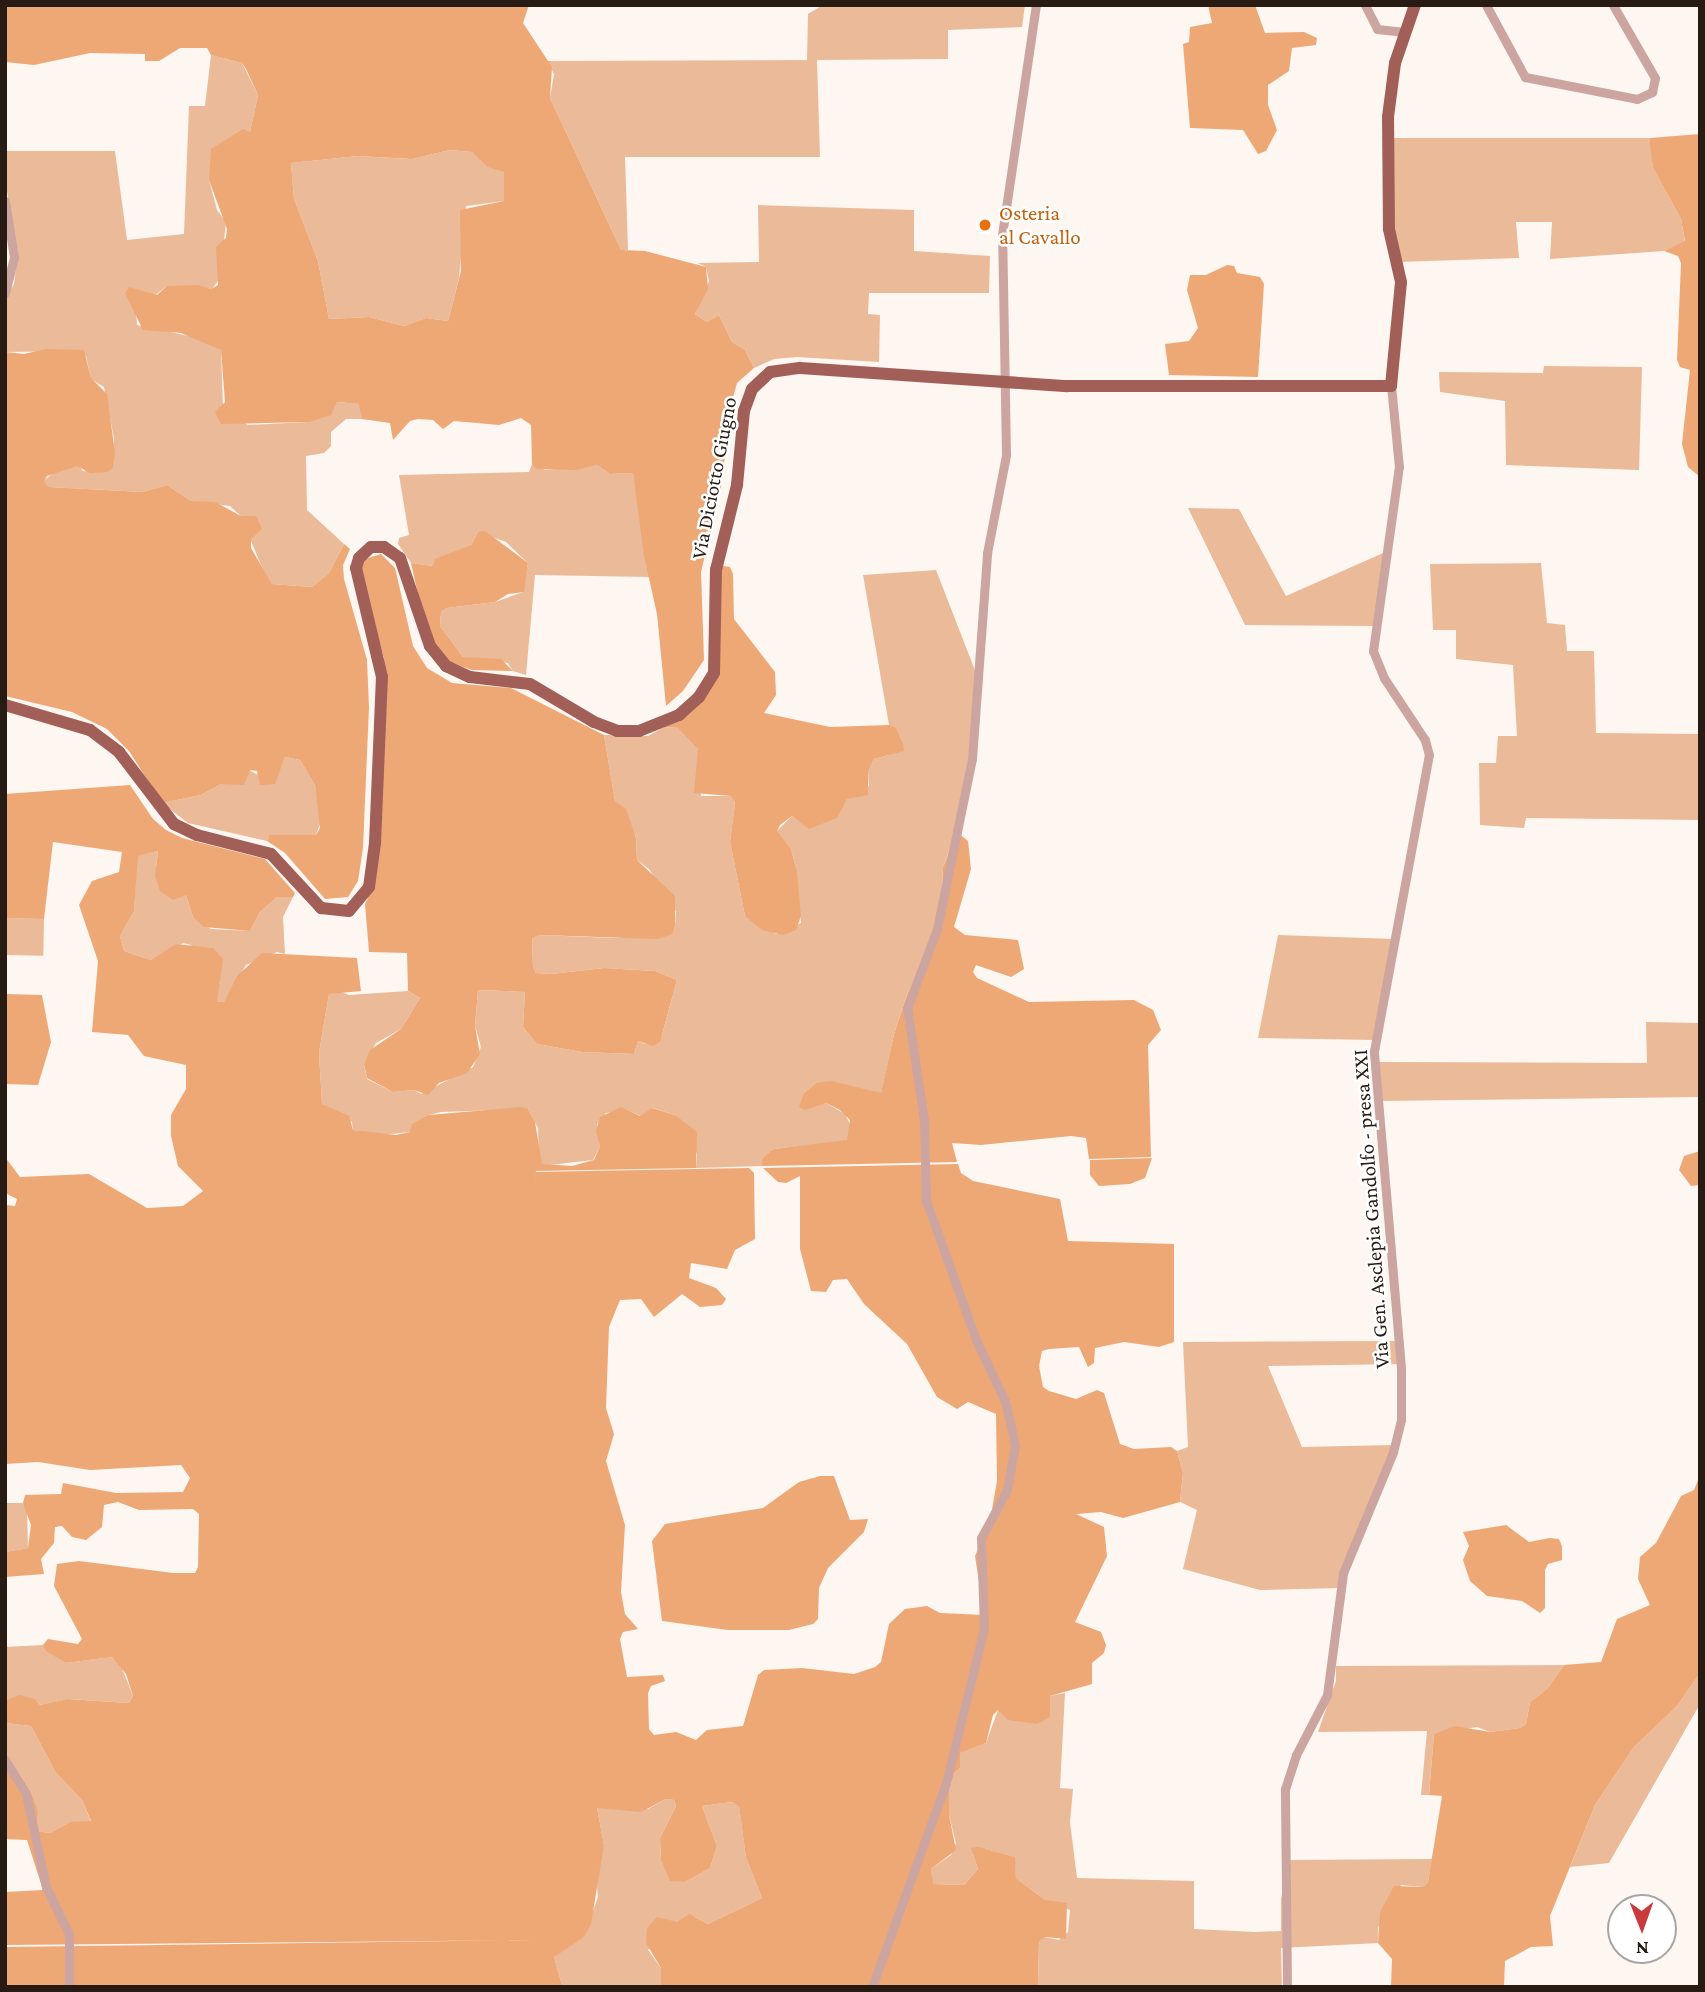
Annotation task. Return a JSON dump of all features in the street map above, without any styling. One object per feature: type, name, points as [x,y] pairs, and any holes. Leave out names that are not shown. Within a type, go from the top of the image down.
[{"type":"main road","points":[[1391,386],[1401,282],[1390,229],[1387,129],[1391,86],[1415,5]]},
{"type":"main road","name":"Via Diciotto Giugno","points":[[5,705],[90,730],[118,752],[174,824],[197,835],[242,843],[271,854],[321,908],[349,911],[369,887],[383,697],[376,640],[357,579],[364,552],[384,547],[400,558],[430,646],[446,666],[470,677],[530,684],[617,731],[653,728],[690,706],[714,673],[718,549],[737,485],[744,411],[758,380],[787,368],[1005,382],[1391,386]]},
{"type":"street","points":[[872,1987],[948,1773],[984,1628],[981,1538],[1007,1490],[1015,1445],[1005,1401],[976,1339],[926,1200],[924,1120],[907,1007],[937,929],[972,759],[987,553],[1006,455],[1002,234],[1037,5]]},
{"type":"street","points":[[1365,5],[1377,29],[1405,32]]},
{"type":"street","points":[[1486,5],[1525,77],[1637,99],[1652,92],[1655,78],[1613,5]]},
{"type":"street","points":[[5,201],[14,243],[12,274],[5,293]]},
{"type":"street","name":"Via Gen. Asclepia Gandolfo - presa XXI","points":[[1287,1987],[1285,1789],[1296,1755],[1327,1695],[1343,1573],[1393,1452],[1401,1420],[1401,1368],[1374,1051],[1429,755],[1425,740],[1384,678],[1373,651],[1399,467],[1391,386]]},
{"type":"street","points":[[5,1760],[26,1794],[47,1887],[69,1934],[69,1987]]},
{"type":"shaded area","points":[[5,5],[529,5],[523,23],[552,67],[550,98],[621,250],[645,251],[706,267],[708,289],[695,314],[707,322],[719,315],[732,342],[745,350],[754,368],[737,383],[732,401],[721,488],[701,572],[704,660],[683,691],[666,706],[657,614],[644,556],[633,473],[610,474],[597,465],[576,470],[537,469],[532,464],[531,425],[521,418],[499,425],[454,421],[443,429],[433,420],[418,419],[410,421],[393,440],[390,423],[362,419],[359,404],[337,402],[331,415],[309,422],[221,424],[215,412],[225,402],[221,350],[181,333],[143,330],[125,293],[129,287],[157,295],[167,286],[198,285],[211,289],[218,285],[216,247],[226,238],[227,229],[209,180],[211,149],[243,129],[250,132],[258,95],[242,63],[211,55],[207,48],[180,48],[159,61],[145,61],[145,54],[90,53],[34,65],[5,62]],"holes":[[[450,150],[472,152],[488,167],[504,172],[504,201],[460,210],[461,271],[448,321],[426,318],[404,326],[369,317],[329,319],[318,261],[294,199],[291,163],[358,156],[412,159]]]},
{"type":"shaded area","points":[[823,5],[1025,5],[1022,27],[948,30],[948,59],[817,60],[820,157],[625,157],[628,250],[621,250],[550,98],[554,74],[547,61],[807,60],[808,14]]},
{"type":"shaded area","points":[[1208,5],[1255,5],[1265,33],[1304,32],[1317,38],[1316,45],[1292,48],[1289,71],[1268,85],[1268,105],[1277,130],[1266,151],[1258,154],[1243,130],[1190,128],[1183,44],[1189,42],[1190,27],[1212,23]]},
{"type":"shaded area","points":[[211,55],[242,63],[258,95],[250,132],[209,180],[217,210],[226,222],[220,278],[212,289],[167,286],[136,310],[137,325],[203,339],[221,350],[223,409],[248,425],[309,422],[337,402],[360,404],[362,419],[346,419],[331,432],[331,446],[324,453],[306,456],[307,510],[344,544],[329,573],[312,587],[272,584],[267,580],[241,516],[230,506],[191,501],[167,485],[143,492],[49,487],[43,482],[55,471],[78,465],[83,471],[113,468],[114,438],[104,387],[91,379],[86,356],[76,351],[5,352],[5,300],[14,284],[18,253],[5,180],[5,151],[115,151],[127,240],[184,234],[189,106],[205,106]]},
{"type":"shaded area","points":[[1700,134],[1700,477],[1688,467],[1682,444],[1690,370],[1680,367],[1677,360],[1681,263],[1678,256],[1664,251],[1685,241],[1681,219],[1653,168],[1650,138]]},
{"type":"shaded area","points":[[1392,138],[1650,138],[1653,168],[1681,219],[1685,242],[1664,251],[1550,259],[1552,222],[1516,222],[1519,258],[1398,262],[1392,220]]},
{"type":"shaded area","points":[[450,150],[472,152],[504,172],[504,201],[466,206],[459,278],[448,321],[426,318],[404,326],[369,317],[329,319],[318,261],[294,199],[291,163],[358,156],[412,159]]},
{"type":"shaded area","points":[[758,205],[914,210],[914,251],[990,256],[989,293],[869,293],[868,314],[880,315],[879,362],[797,357],[774,359],[754,368],[745,350],[732,342],[719,315],[707,322],[695,314],[709,281],[706,267],[698,263],[759,262]]},
{"type":"shaded area","points":[[1227,265],[1234,266],[1237,273],[1260,277],[1264,284],[1258,377],[1169,375],[1165,344],[1189,341],[1198,328],[1187,290],[1190,275],[1206,275]]},
{"type":"shaded area","points":[[46,349],[84,350],[91,378],[107,394],[115,453],[113,468],[107,472],[90,473],[77,466],[47,476],[44,482],[49,487],[143,492],[167,485],[191,501],[215,502],[241,516],[256,516],[262,529],[251,539],[251,548],[272,584],[312,587],[329,573],[344,544],[350,549],[343,565],[344,579],[367,660],[369,707],[363,848],[358,881],[348,897],[325,899],[285,853],[267,841],[269,835],[316,835],[320,828],[315,785],[300,760],[285,757],[275,784],[260,785],[257,771],[250,770],[244,785],[221,784],[201,795],[162,803],[129,751],[107,729],[72,712],[5,696],[5,352],[24,354]]},
{"type":"shaded area","points":[[1544,366],[1642,367],[1639,470],[1506,465],[1505,401],[1440,392],[1439,372],[1543,373]]},
{"type":"shaded area","points":[[532,464],[545,470],[597,465],[610,474],[633,473],[650,577],[535,575],[526,675],[513,671],[508,663],[463,657],[440,626],[441,612],[447,608],[495,602],[523,592],[528,563],[506,542],[478,532],[471,545],[433,566],[411,563],[398,544],[399,538],[409,535],[399,475],[529,472]]},
{"type":"shaded area","points":[[1188,508],[1239,509],[1286,596],[1390,550],[1377,626],[1245,625]]},
{"type":"shaded area","points":[[485,531],[528,563],[524,592],[508,594],[495,602],[447,608],[441,612],[440,626],[463,657],[501,659],[513,671],[472,670],[446,661],[426,630],[411,563],[433,566],[435,559],[471,545],[478,532]]},
{"type":"shaded area","points":[[381,554],[395,568],[413,646],[427,668],[452,683],[511,688],[604,735],[615,801],[626,809],[636,838],[637,860],[675,896],[673,934],[658,939],[539,935],[532,938],[533,967],[536,973],[551,974],[604,968],[655,971],[677,980],[660,1042],[653,1046],[638,1041],[634,1054],[582,1052],[537,1044],[523,1027],[525,992],[478,990],[475,1026],[480,1054],[467,1073],[439,1083],[428,1095],[414,1090],[393,1092],[367,1078],[364,1064],[370,1050],[401,1029],[420,998],[408,991],[407,953],[369,952],[365,904],[374,886],[385,687],[384,658],[360,576],[362,560]]},
{"type":"shaded area","points":[[1541,563],[1547,623],[1565,625],[1567,651],[1594,651],[1596,733],[1700,734],[1700,820],[1526,818],[1524,828],[1480,825],[1479,763],[1496,763],[1498,736],[1517,736],[1513,665],[1456,659],[1456,630],[1433,630],[1430,564]]},
{"type":"shaded area","points":[[718,565],[730,567],[733,574],[734,619],[775,672],[776,695],[764,713],[830,727],[889,725],[896,728],[903,743],[904,751],[874,759],[868,772],[868,795],[847,799],[837,818],[809,829],[792,816],[780,825],[777,831],[791,849],[797,872],[801,916],[796,930],[783,935],[762,930],[745,916],[730,842],[735,803],[731,796],[694,793],[698,749],[678,728],[664,727],[720,664]]},
{"type":"shaded area","points":[[936,570],[976,673],[969,755],[951,846],[943,867],[942,897],[918,981],[908,992],[894,1034],[881,1094],[816,1083],[804,1093],[812,1105],[826,1103],[845,1114],[852,1128],[847,1141],[774,1149],[762,1166],[696,1168],[697,1154],[685,1126],[675,1115],[653,1108],[641,1116],[627,1110],[606,1113],[597,1124],[600,1146],[593,1160],[549,1165],[542,1164],[539,1158],[538,1128],[528,1109],[441,1112],[429,1115],[410,1132],[381,1135],[353,1130],[352,1122],[322,1104],[319,1053],[329,994],[336,990],[349,995],[408,991],[420,998],[401,1029],[376,1043],[364,1064],[367,1079],[393,1092],[414,1090],[421,1094],[473,1067],[481,1047],[475,1026],[478,990],[525,992],[523,1027],[537,1044],[582,1052],[634,1054],[638,1041],[645,1044],[662,1035],[677,980],[655,971],[604,968],[551,974],[536,973],[533,967],[532,937],[539,935],[614,938],[673,934],[676,912],[649,869],[637,860],[636,837],[615,801],[604,735],[648,736],[664,727],[678,728],[690,737],[698,749],[701,796],[732,796],[735,804],[730,842],[745,916],[776,934],[801,923],[791,849],[776,832],[792,816],[804,824],[830,820],[847,799],[869,786],[868,772],[874,759],[889,755],[903,743],[896,729],[889,725],[863,575]]},
{"type":"shaded area","points":[[285,757],[300,760],[315,785],[321,821],[316,835],[269,835],[267,841],[188,823],[162,803],[201,795],[221,784],[244,784],[249,770],[274,784]]},
{"type":"shaded area","points":[[130,785],[153,819],[166,830],[182,838],[265,859],[295,893],[293,897],[277,897],[260,912],[250,931],[204,927],[193,917],[186,895],[173,900],[160,891],[155,876],[158,851],[138,856],[134,911],[120,936],[124,951],[151,960],[176,944],[213,948],[223,959],[217,1002],[224,1002],[237,976],[262,953],[357,958],[361,991],[329,994],[319,1053],[322,1104],[349,1116],[353,1130],[396,1135],[410,1132],[412,1124],[429,1115],[521,1107],[528,1109],[535,1122],[542,1164],[572,1166],[594,1160],[600,1146],[596,1131],[600,1117],[621,1107],[640,1116],[652,1108],[675,1115],[697,1132],[696,1168],[536,1171],[535,1189],[536,1172],[749,1168],[754,1173],[755,1239],[735,1250],[727,1269],[691,1263],[689,1278],[716,1288],[726,1299],[722,1305],[700,1307],[682,1294],[654,1317],[641,1299],[620,1300],[609,1327],[606,1408],[614,1434],[606,1461],[625,1525],[621,1592],[625,1614],[638,1629],[623,1632],[620,1639],[627,1677],[663,1675],[665,1681],[651,1686],[648,1693],[649,1729],[654,1735],[676,1732],[696,1740],[707,1730],[743,1726],[758,1675],[764,1670],[802,1668],[854,1674],[875,1667],[881,1662],[889,1624],[905,1609],[927,1606],[940,1613],[984,1615],[975,1556],[990,1521],[997,1481],[996,1414],[968,1402],[957,1409],[937,1397],[907,1344],[864,1304],[847,1279],[833,1280],[826,1292],[811,1291],[800,1249],[800,1176],[786,1183],[778,1182],[763,1168],[958,1164],[961,1173],[973,1181],[1060,1199],[1068,1241],[1174,1244],[1174,1342],[1159,1347],[1124,1342],[1095,1348],[1094,1363],[1088,1367],[1079,1347],[1049,1349],[1042,1351],[1039,1366],[1043,1387],[1049,1391],[1076,1399],[1097,1390],[1104,1393],[1120,1444],[1134,1449],[1171,1447],[1177,1451],[1183,1473],[1180,1502],[1123,1518],[1101,1512],[1076,1514],[1104,1527],[1107,1556],[1075,1622],[1101,1632],[1106,1645],[1104,1653],[1092,1663],[1092,1684],[1050,1696],[1050,1717],[1037,1724],[1008,1720],[998,1710],[993,1715],[986,1743],[960,1753],[960,1768],[949,1778],[949,1815],[956,1850],[931,1869],[933,1884],[964,1885],[978,1869],[971,1848],[978,1847],[1015,1857],[1016,1878],[1045,1900],[1067,1903],[1066,1939],[1045,1937],[1039,1942],[1038,1987],[661,1987],[661,1968],[646,1943],[647,1928],[657,1917],[677,1922],[689,1914],[708,1924],[762,1898],[746,1858],[739,1806],[732,1802],[702,1806],[717,1846],[710,1868],[685,1882],[670,1881],[661,1861],[660,1838],[676,1806],[674,1800],[666,1799],[641,1812],[597,1808],[604,1845],[591,1924],[584,1937],[554,1957],[562,1985],[568,1987],[5,1987],[5,1947],[537,1940],[5,1945],[5,1892],[43,1890],[27,1840],[5,1839],[5,1765],[30,1791],[38,1811],[35,1831],[50,1833],[70,1822],[91,1821],[82,1800],[56,1773],[31,1726],[5,1723],[5,1701],[19,1695],[35,1699],[39,1705],[68,1699],[129,1703],[133,1696],[126,1674],[112,1657],[66,1663],[46,1651],[43,1645],[48,1639],[78,1644],[82,1639],[54,1586],[57,1564],[79,1561],[173,1573],[195,1573],[198,1567],[199,1514],[193,1509],[139,1510],[118,1502],[104,1505],[102,1527],[86,1540],[72,1537],[62,1526],[55,1527],[54,1543],[41,1559],[44,1574],[5,1577],[5,1552],[28,1548],[31,1525],[23,1503],[25,1495],[61,1494],[63,1483],[116,1493],[183,1492],[190,1478],[181,1465],[90,1470],[38,1462],[5,1464],[5,1205],[15,1206],[17,1199],[5,1193],[5,1157],[20,1177],[89,1174],[147,1208],[183,1206],[203,1191],[178,1166],[171,1136],[171,1115],[186,1089],[186,1065],[144,1056],[128,1035],[92,1032],[98,961],[79,905],[92,881],[119,872],[122,852],[53,842],[44,919],[5,918],[5,794]]},
{"type":"shaded area","points":[[957,832],[968,841],[971,869],[954,927],[965,935],[1018,940],[1024,969],[1011,977],[976,965],[973,972],[977,978],[1029,1002],[1134,1000],[1153,1010],[1161,1030],[1148,1045],[1151,1157],[1089,1159],[1086,1138],[1071,1136],[981,1145],[952,1143],[957,1162],[762,1166],[763,1158],[774,1149],[847,1140],[850,1120],[840,1110],[826,1103],[805,1110],[799,1107],[804,1093],[816,1083],[831,1081],[881,1093],[894,1034],[908,992],[918,981],[942,897],[943,867]]},
{"type":"shaded area","points":[[158,851],[156,867],[186,895],[193,917],[211,929],[250,931],[260,912],[277,897],[293,897],[283,917],[285,954],[277,952],[246,965],[224,1002],[217,1002],[215,996],[220,982],[191,945],[183,943],[151,960],[124,951],[120,936],[134,911],[137,856]]},
{"type":"shaded area","points":[[5,918],[44,919],[43,956],[5,955]]},
{"type":"shaded area","points":[[1278,935],[1394,939],[1377,1040],[1258,1038]]},
{"type":"shaded area","points":[[5,994],[42,995],[51,1042],[38,1085],[5,1084]]},
{"type":"shaded area","points":[[1646,1022],[1700,1023],[1700,1097],[1377,1101],[1374,1062],[1647,1063]]},
{"type":"shaded area","points":[[1700,1151],[1700,1185],[1691,1186],[1679,1170],[1684,1156]]},
{"type":"shaded area","points":[[1152,1158],[1145,1178],[1130,1184],[1099,1186],[1090,1175],[1090,1160]]},
{"type":"shaded area","points":[[1400,1341],[1402,1364],[1268,1366],[1302,1447],[1394,1445],[1340,1588],[1260,1590],[1183,1569],[1197,1510],[1180,1502],[1183,1473],[1177,1451],[1188,1447],[1183,1342]]},
{"type":"shaded area","points":[[1700,1475],[1700,1673],[1677,1706],[1634,1747],[1595,1805],[1550,1916],[1553,1946],[1531,1947],[1505,1961],[1504,1987],[1391,1987],[1392,1959],[1378,1943],[1380,1912],[1394,1886],[1423,1887],[1428,1882],[1442,1796],[1429,1795],[1434,1734],[1455,1726],[1490,1732],[1520,1728],[1526,1724],[1530,1702],[1547,1689],[1564,1665],[1601,1662],[1617,1619],[1650,1605],[1638,1579],[1640,1557],[1656,1543],[1681,1496],[1694,1490]]},
{"type":"shaded area","points":[[820,1476],[834,1476],[850,1520],[868,1519],[864,1532],[828,1568],[819,1588],[818,1619],[813,1624],[789,1630],[728,1630],[662,1621],[652,1541],[665,1524],[763,1508],[799,1482]]},
{"type":"shaded area","points":[[5,1503],[23,1503],[27,1508],[28,1548],[5,1552]]},
{"type":"shaded area","points":[[1506,1525],[1529,1542],[1559,1539],[1562,1546],[1562,1560],[1548,1564],[1545,1570],[1545,1608],[1540,1613],[1522,1601],[1487,1596],[1470,1581],[1463,1560],[1469,1546],[1463,1532]]},
{"type":"shaded area","points":[[43,1645],[66,1663],[111,1657],[119,1661],[133,1696],[129,1703],[69,1699],[39,1705],[5,1701],[5,1647]]},
{"type":"shaded area","points":[[1564,1665],[1547,1689],[1530,1702],[1526,1724],[1520,1728],[1490,1732],[1477,1727],[1434,1734],[1429,1795],[1421,1795],[1427,1731],[1318,1732],[1336,1681],[1336,1666]]},
{"type":"shaded area","points":[[1700,1673],[1700,1704],[1609,1863],[1570,1867],[1595,1805],[1634,1747],[1677,1706]]},
{"type":"shaded area","points":[[1065,1693],[1060,1788],[1073,1789],[1070,1822],[1077,1878],[1194,1881],[1194,1929],[1255,1932],[1281,1931],[1281,1899],[1289,1860],[1432,1859],[1428,1882],[1423,1887],[1401,1885],[1378,1928],[1378,1943],[1281,1948],[1282,1987],[1038,1987],[1039,1942],[1044,1937],[1059,1940],[1068,1932],[1070,1910],[1045,1900],[1016,1878],[1014,1857],[985,1849],[973,1854],[978,1869],[964,1885],[932,1884],[931,1869],[951,1855],[956,1843],[949,1815],[949,1778],[960,1768],[959,1753],[986,1743],[998,1710],[1050,1717],[1050,1696]]},
{"type":"shaded area","points":[[5,1723],[31,1726],[56,1773],[82,1800],[91,1822],[70,1822],[50,1833],[35,1831],[14,1774],[5,1765]]},
{"type":"shaded area","points":[[666,1799],[674,1800],[676,1806],[660,1838],[661,1861],[670,1880],[685,1882],[710,1868],[717,1846],[702,1806],[732,1802],[739,1805],[746,1858],[762,1898],[708,1924],[695,1917],[677,1922],[648,1950],[661,1968],[661,1987],[562,1985],[554,1957],[557,1950],[584,1937],[598,1897],[596,1874],[604,1845],[597,1808],[648,1809]]},
{"type":"place","name":"Osteria al Cavallo","points":[[985,225]]}]
